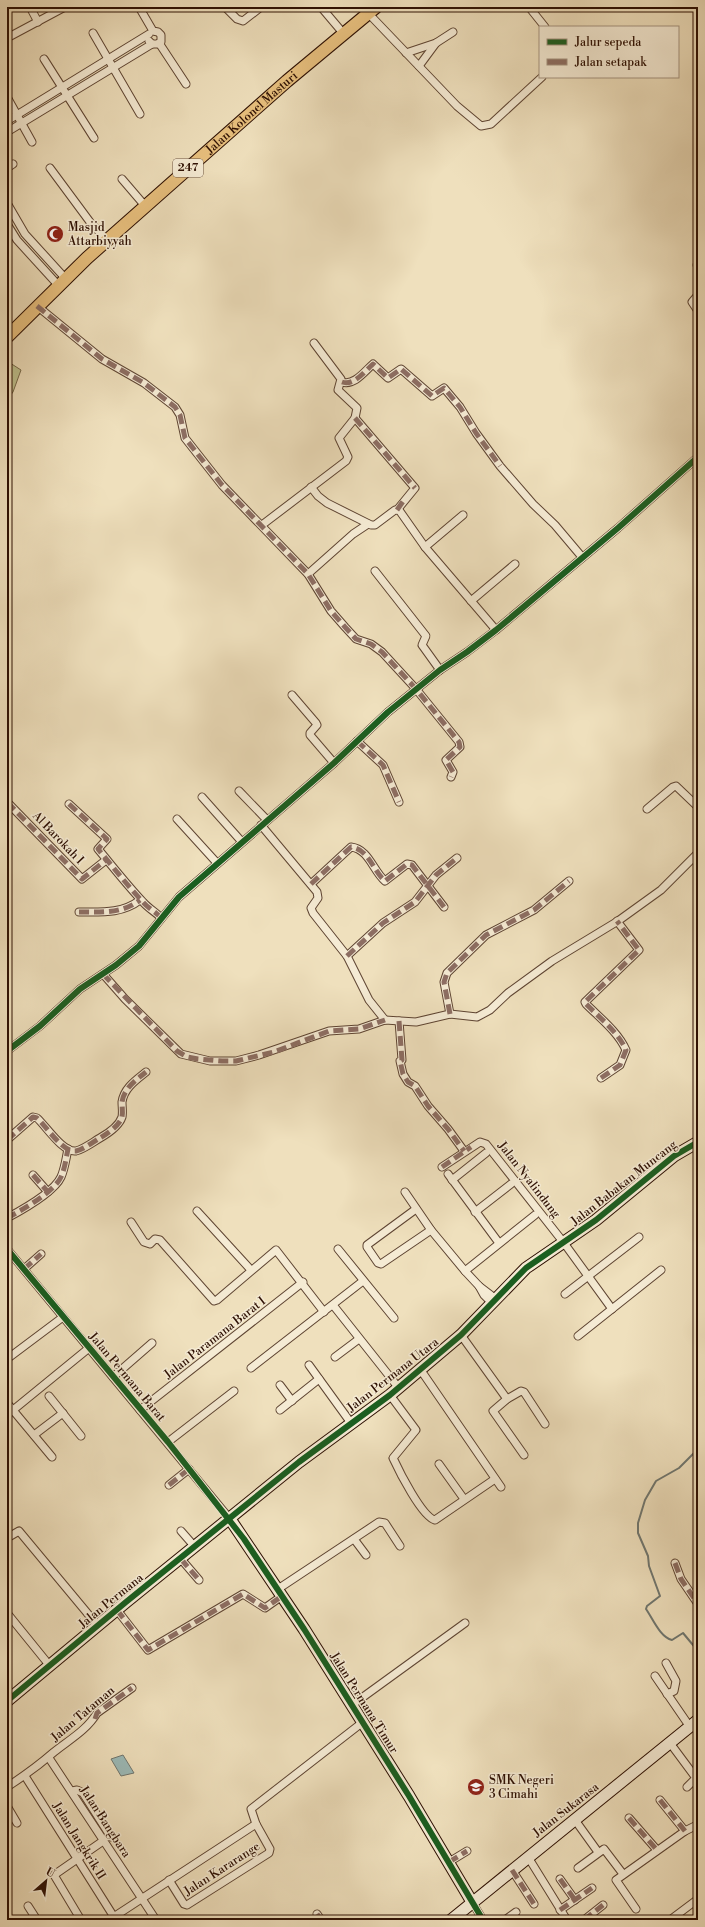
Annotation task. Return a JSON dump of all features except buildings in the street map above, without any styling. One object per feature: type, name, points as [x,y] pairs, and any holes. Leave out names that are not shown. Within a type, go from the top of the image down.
[{"type":"main road","name":"Jalan Kolonel Masturi","points":[[7,337],[37,306],[107,240],[343,32],[372,10]]},
{"type":"street","points":[[30,7],[38,22]]},
{"type":"street","points":[[7,38],[65,7]]},
{"type":"street","points":[[139,7],[151,33],[148,40],[156,44],[186,84]]},
{"type":"street","points":[[225,7],[237,19],[243,21],[261,7]]},
{"type":"street","points":[[321,7],[343,32]]},
{"type":"street","points":[[529,7],[544,26]]},
{"type":"street","points":[[372,10],[406,53],[457,106],[483,127],[491,124],[541,78]]},
{"type":"street","points":[[7,132],[15,128],[106,72],[156,44],[162,39],[161,35],[158,32],[151,33],[8,120],[15,128]]},
{"type":"street","points":[[406,53],[436,43],[453,32]]},
{"type":"street","points":[[93,33],[140,114]]},
{"type":"street","points":[[419,66],[436,43]]},
{"type":"street","points":[[44,59],[94,138]]},
{"type":"street","points":[[101,64],[106,72]]},
{"type":"street","points":[[55,92],[60,100]]},
{"type":"street","points":[[7,97],[32,142]]},
{"type":"street","points":[[50,168],[90,222],[107,240]]},
{"type":"street","points":[[122,179],[146,207]]},
{"type":"street","points":[[7,204],[25,234],[50,261],[62,282]]},
{"type":"street","points":[[7,224],[17,240],[43,268],[62,282]]},
{"type":"street","points":[[698,296],[692,302],[698,311]]},
{"type":"street","points":[[37,306],[102,359],[144,383],[175,407],[179,412],[185,438],[222,485],[308,574],[331,611],[356,639],[371,644],[382,652],[416,689],[460,743],[460,747],[447,759],[454,773],[451,777]]},
{"type":"street","points":[[314,342],[337,372],[342,382]]},
{"type":"street","points":[[342,382],[346,383],[354,381],[373,364],[388,378],[401,369],[429,395],[435,395],[444,388],[460,408],[500,466],[533,504],[555,524],[582,557]]},
{"type":"street","points":[[262,525],[347,459],[348,455],[339,438],[355,418],[357,408],[338,390],[342,382]]},
{"type":"street","points":[[311,487],[318,496],[327,503],[368,524],[375,525],[397,510],[404,500],[416,488],[355,418]]},
{"type":"street","points":[[9,1047],[40,1026],[80,989],[103,974],[139,946],[179,897],[334,763],[388,712],[440,670],[496,630],[618,528],[698,457]]},
{"type":"street","points":[[397,510],[425,547],[496,630]]},
{"type":"street","points":[[425,547],[463,515]]},
{"type":"street","points":[[308,574],[353,534],[368,524]]},
{"type":"street","points":[[471,601],[515,564]]},
{"type":"street","points":[[375,571],[426,636],[422,645],[440,670]]},
{"type":"street","points":[[292,695],[317,725],[310,735],[334,763]]},
{"type":"street","points":[[357,741],[383,765],[399,802]]},
{"type":"street","points":[[647,809],[676,786],[698,807]]},
{"type":"street","points":[[239,791],[319,895],[311,908],[313,913],[347,956],[369,1000],[385,1020]]},
{"type":"street","points":[[202,797],[242,842]]},
{"type":"street","name":"Al Barokah I","points":[[7,805],[9,804],[82,879],[106,860],[98,849],[107,839],[69,804]]},
{"type":"street","points":[[177,819],[217,863]]},
{"type":"street","points":[[311,884],[351,847],[360,850],[365,854],[385,881],[410,864],[428,884],[444,907]]},
{"type":"street","points":[[103,974],[177,1051],[187,1057],[222,1062],[236,1061],[274,1052],[329,1031],[359,1029],[385,1020],[424,1021],[450,1014],[470,1017],[485,1013],[508,993],[552,961],[617,921],[661,890],[698,853]]},
{"type":"street","points":[[347,956],[383,923],[415,902],[428,884],[457,858]]},
{"type":"street","points":[[106,860],[140,900],[150,909],[157,912],[161,918]]},
{"type":"street","points":[[450,1014],[444,982],[447,973],[486,935],[530,913],[569,881]]},
{"type":"street","points":[[79,912],[113,912],[128,907],[140,900]]},
{"type":"street","points":[[601,1078],[620,1065],[626,1050],[615,1032],[585,1002],[639,950],[617,921]]},
{"type":"street","points":[[399,1021],[402,1060],[400,1061],[403,1074],[408,1082],[415,1086],[423,1100],[448,1129],[464,1151],[442,1167]]},
{"type":"street","points":[[7,1138],[8,1139],[31,1119],[37,1118],[58,1141],[68,1149],[76,1151],[107,1134],[117,1124],[122,1118],[123,1096],[131,1084],[146,1072]]},
{"type":"street","name":"Jalan Nyalindung","points":[[464,1151],[480,1142],[486,1144],[564,1243],[612,1309]]},
{"type":"street","name":"Jalan Babakan Muncang","points":[[564,1243],[617,1203],[674,1156],[698,1142]]},
{"type":"street","points":[[7,1218],[48,1192],[62,1176],[68,1149]]},
{"type":"street","points":[[486,1153],[450,1177],[499,1243]]},
{"type":"street","points":[[33,1175],[48,1192]]},
{"type":"street","points":[[476,1212],[511,1184]]},
{"type":"street","points":[[405,1192],[431,1230],[465,1271],[494,1301]]},
{"type":"street","points":[[416,1209],[367,1245],[378,1263],[381,1264],[431,1230]]},
{"type":"street","points":[[197,1211],[251,1270]]},
{"type":"street","points":[[465,1271],[535,1215]]},
{"type":"street","points":[[131,1222],[144,1242],[150,1244],[155,1240],[160,1240],[214,1301],[276,1250],[303,1282],[324,1312]]},
{"type":"street","points":[[565,1294],[587,1275],[639,1237]]},
{"type":"street","name":"Jalan Permana Utara","points":[[230,1520],[351,1423],[394,1391],[462,1335],[526,1268],[564,1243]]},
{"type":"street","name":"Jalan Permana Barat","points":[[7,1249],[168,1442],[230,1520]]},
{"type":"street","points":[[338,1249],[394,1318]]},
{"type":"street","points":[[24,1269],[41,1254]]},
{"type":"street","points":[[578,1336],[661,1270]]},
{"type":"street","points":[[252,1368],[363,1281]]},
{"type":"street","name":"Jalan Paramana Barat I","points":[[140,1410],[303,1282]]},
{"type":"street","points":[[333,1305],[359,1339],[394,1391],[416,1430],[393,1458],[416,1500],[429,1516],[435,1520],[495,1479]]},
{"type":"street","points":[[7,1359],[63,1317]]},
{"type":"street","points":[[462,1335],[507,1399]]},
{"type":"street","points":[[335,1357],[359,1339]]},
{"type":"street","points":[[113,1376],[152,1343]]},
{"type":"street","points":[[7,1415],[89,1348]]},
{"type":"street","points":[[309,1365],[351,1423]]},
{"type":"street","points":[[420,1369],[501,1487]]},
{"type":"street","points":[[280,1410],[319,1379]]},
{"type":"street","points":[[280,1385],[292,1401]]},
{"type":"street","points":[[168,1442],[234,1391]]},
{"type":"street","points":[[524,1456],[493,1411],[519,1391],[524,1392],[545,1424]]},
{"type":"street","points":[[49,1396],[81,1436]]},
{"type":"street","points":[[7,1403],[52,1457]]},
{"type":"street","points":[[34,1435],[63,1413]]},
{"type":"street","points":[[439,1464],[464,1499]]},
{"type":"street","points":[[169,1486],[190,1470]]},
{"type":"street","name":"Jalan Permana","points":[[8,1698],[50,1666],[117,1610],[230,1520]]},
{"type":"street","name":"Jalan Permana Timur","points":[[230,1520],[280,1593],[363,1722],[472,1902]]},
{"type":"street","points":[[117,1610],[148,1650],[244,1594],[265,1608],[280,1593],[354,1539],[382,1521],[400,1546]]},
{"type":"street","points":[[7,1538],[19,1531],[98,1626]]},
{"type":"street","points":[[181,1531],[196,1547]]},
{"type":"street","points":[[354,1539],[366,1555]]},
{"type":"street","points":[[181,1559],[199,1580]]},
{"type":"street","points":[[675,1563],[681,1579],[698,1604]]},
{"type":"street","points":[[7,1614],[50,1666]]},
{"type":"street","points":[[352,1705],[465,1623]]},
{"type":"street","points":[[666,1663],[676,1681],[674,1691],[667,1694]]},
{"type":"street","points":[[655,1676],[667,1694],[694,1724]]},
{"type":"street","name":"Jalan Tataman","points":[[7,1787],[49,1758],[95,1719],[97,1713],[132,1688]]},
{"type":"street","name":"Jalan Kararange","points":[[169,1880],[184,1904],[187,1905],[269,1853],[270,1849],[256,1824],[251,1809],[363,1722]]},
{"type":"street","name":"Jalan Sukarasa","points":[[451,1920],[694,1724]]},
{"type":"street","points":[[670,1743],[696,1778],[687,1787]]},
{"type":"street","name":"Jalan Bangbara","points":[[49,1758],[156,1920]]},
{"type":"street","name":"Jalan Jangkrik II","points":[[25,1776],[112,1918]]},
{"type":"street","points":[[72,1791],[77,1790],[83,1793],[111,1837]]},
{"type":"street","points":[[660,1800],[685,1831]]},
{"type":"street","points":[[7,1806],[17,1823]]},
{"type":"street","points":[[629,1818],[657,1850]]},
{"type":"street","points":[[575,1820],[598,1852]]},
{"type":"street","name":"Jalan Kararange","points":[[112,1918],[256,1824]]},
{"type":"street","points":[[636,1909],[616,1882],[623,1874],[685,1831],[697,1828]]},
{"type":"street","points":[[81,1920],[54,1875],[103,1841]]},
{"type":"street","points":[[578,1868],[604,1849],[623,1874]]},
{"type":"street","points":[[448,1862],[467,1851]]},
{"type":"street","points":[[528,1857],[567,1920]]},
{"type":"street","points":[[512,1870],[534,1904]]},
{"type":"street","points":[[560,1879],[575,1900]]},
{"type":"street","points":[[560,1910],[592,1888]]},
{"type":"street","points":[[670,1920],[698,1899]]},
{"type":"street","points":[[472,1902],[483,1920]]},
{"type":"street","points":[[584,1920],[603,1904]]},
{"type":"street","points":[[28,1906],[37,1920]]},
{"type":"street","points":[[505,1920],[516,1912]]},
{"type":"green space","points":[[7,361],[21,370],[13,392],[7,400]]},
{"type":"water","points":[[123,1755],[134,1773],[121,1776],[111,1759]]},
{"type":"waterway","points":[[698,1449],[679,1468],[656,1481],[645,1500],[638,1523],[638,1533],[648,1556],[649,1566],[660,1596],[647,1606],[646,1609],[660,1632],[672,1640],[683,1633],[698,1651]]},
{"type":"marked path","points":[[37,306],[102,359],[144,383],[175,407],[180,415],[185,438],[222,485],[308,574],[331,611],[356,639],[371,644],[382,652],[416,689],[459,742],[460,747],[446,760],[453,772],[451,777]]},
{"type":"marked path","points":[[342,382],[346,383],[355,380],[373,364],[388,378],[401,369],[432,396],[444,388],[460,407],[476,433],[500,466]]},
{"type":"marked path","points":[[355,418],[415,488]]},
{"type":"marked path","points":[[397,510],[404,500]]},
{"type":"marked path","points":[[357,741],[383,765],[399,802]]},
{"type":"marked path","points":[[7,805],[9,804],[82,879],[106,860]]},
{"type":"marked path","points":[[69,804],[107,839],[98,849],[137,896],[161,918]]},
{"type":"marked path","points":[[311,884],[351,847],[367,856],[385,881],[407,864],[412,865],[444,907]]},
{"type":"marked path","points":[[347,956],[383,923],[415,902],[436,875],[457,858]]},
{"type":"marked path","points":[[450,1014],[444,982],[447,973],[486,935],[534,910],[569,881]]},
{"type":"marked path","points":[[79,912],[119,910],[133,905],[140,900]]},
{"type":"marked path","points":[[601,1078],[620,1065],[626,1050],[623,1043],[614,1031],[585,1002],[639,950],[617,921]]},
{"type":"marked path","points":[[103,974],[177,1051],[187,1057],[198,1059],[236,1061],[274,1052],[329,1031],[359,1029],[385,1020]]},
{"type":"marked path","points":[[399,1021],[402,1060],[400,1061],[403,1074],[408,1082],[415,1086],[428,1106],[448,1129],[464,1151]]},
{"type":"marked path","points":[[7,1138],[8,1139],[33,1117],[37,1118],[60,1144],[66,1148],[76,1151],[82,1149],[106,1134],[118,1124],[122,1117],[122,1102],[125,1093],[128,1088],[146,1072]]},
{"type":"marked path","points":[[442,1167],[471,1147]]},
{"type":"marked path","points":[[7,1218],[52,1189],[61,1177],[64,1170],[68,1149]]},
{"type":"marked path","points":[[33,1175],[48,1192]]},
{"type":"marked path","points":[[24,1269],[41,1254]]},
{"type":"marked path","points":[[169,1485],[189,1469]]},
{"type":"marked path","points":[[181,1559],[199,1580]]},
{"type":"marked path","points":[[675,1563],[681,1579],[698,1604]]},
{"type":"marked path","points":[[117,1610],[148,1650],[243,1594],[265,1608],[282,1596]]},
{"type":"marked path","points":[[95,1719],[97,1713],[132,1688]]},
{"type":"marked path","points":[[660,1800],[685,1831]]},
{"type":"marked path","points":[[629,1818],[657,1850]]},
{"type":"marked path","points":[[449,1862],[467,1851]]},
{"type":"marked path","points":[[512,1870],[534,1904]]},
{"type":"marked path","points":[[560,1879],[575,1900]]},
{"type":"marked path","points":[[560,1910],[592,1888]]},
{"type":"marked path","points":[[584,1920],[603,1905]]},
{"type":"marked path","points":[[317,1914],[321,1920]]},
{"type":"cycle path","points":[[7,1051],[40,1026],[80,989],[116,965],[139,946],[179,897],[334,763],[388,712],[440,670],[496,630],[618,528],[698,457]]},
{"type":"cycle path","points":[[7,1701],[126,1602],[299,1462],[390,1395],[461,1335],[526,1268],[596,1220],[674,1156],[698,1142]]},
{"type":"cycle path","points":[[7,1249],[168,1442],[244,1539],[304,1629],[409,1796],[483,1920]]},
{"type":"place","name":"Masjid Attarbiyyah","points":[[55,234]]},
{"type":"place","name":"SMK Negeri 3 Cimahi","points":[[476,1787]]}]
